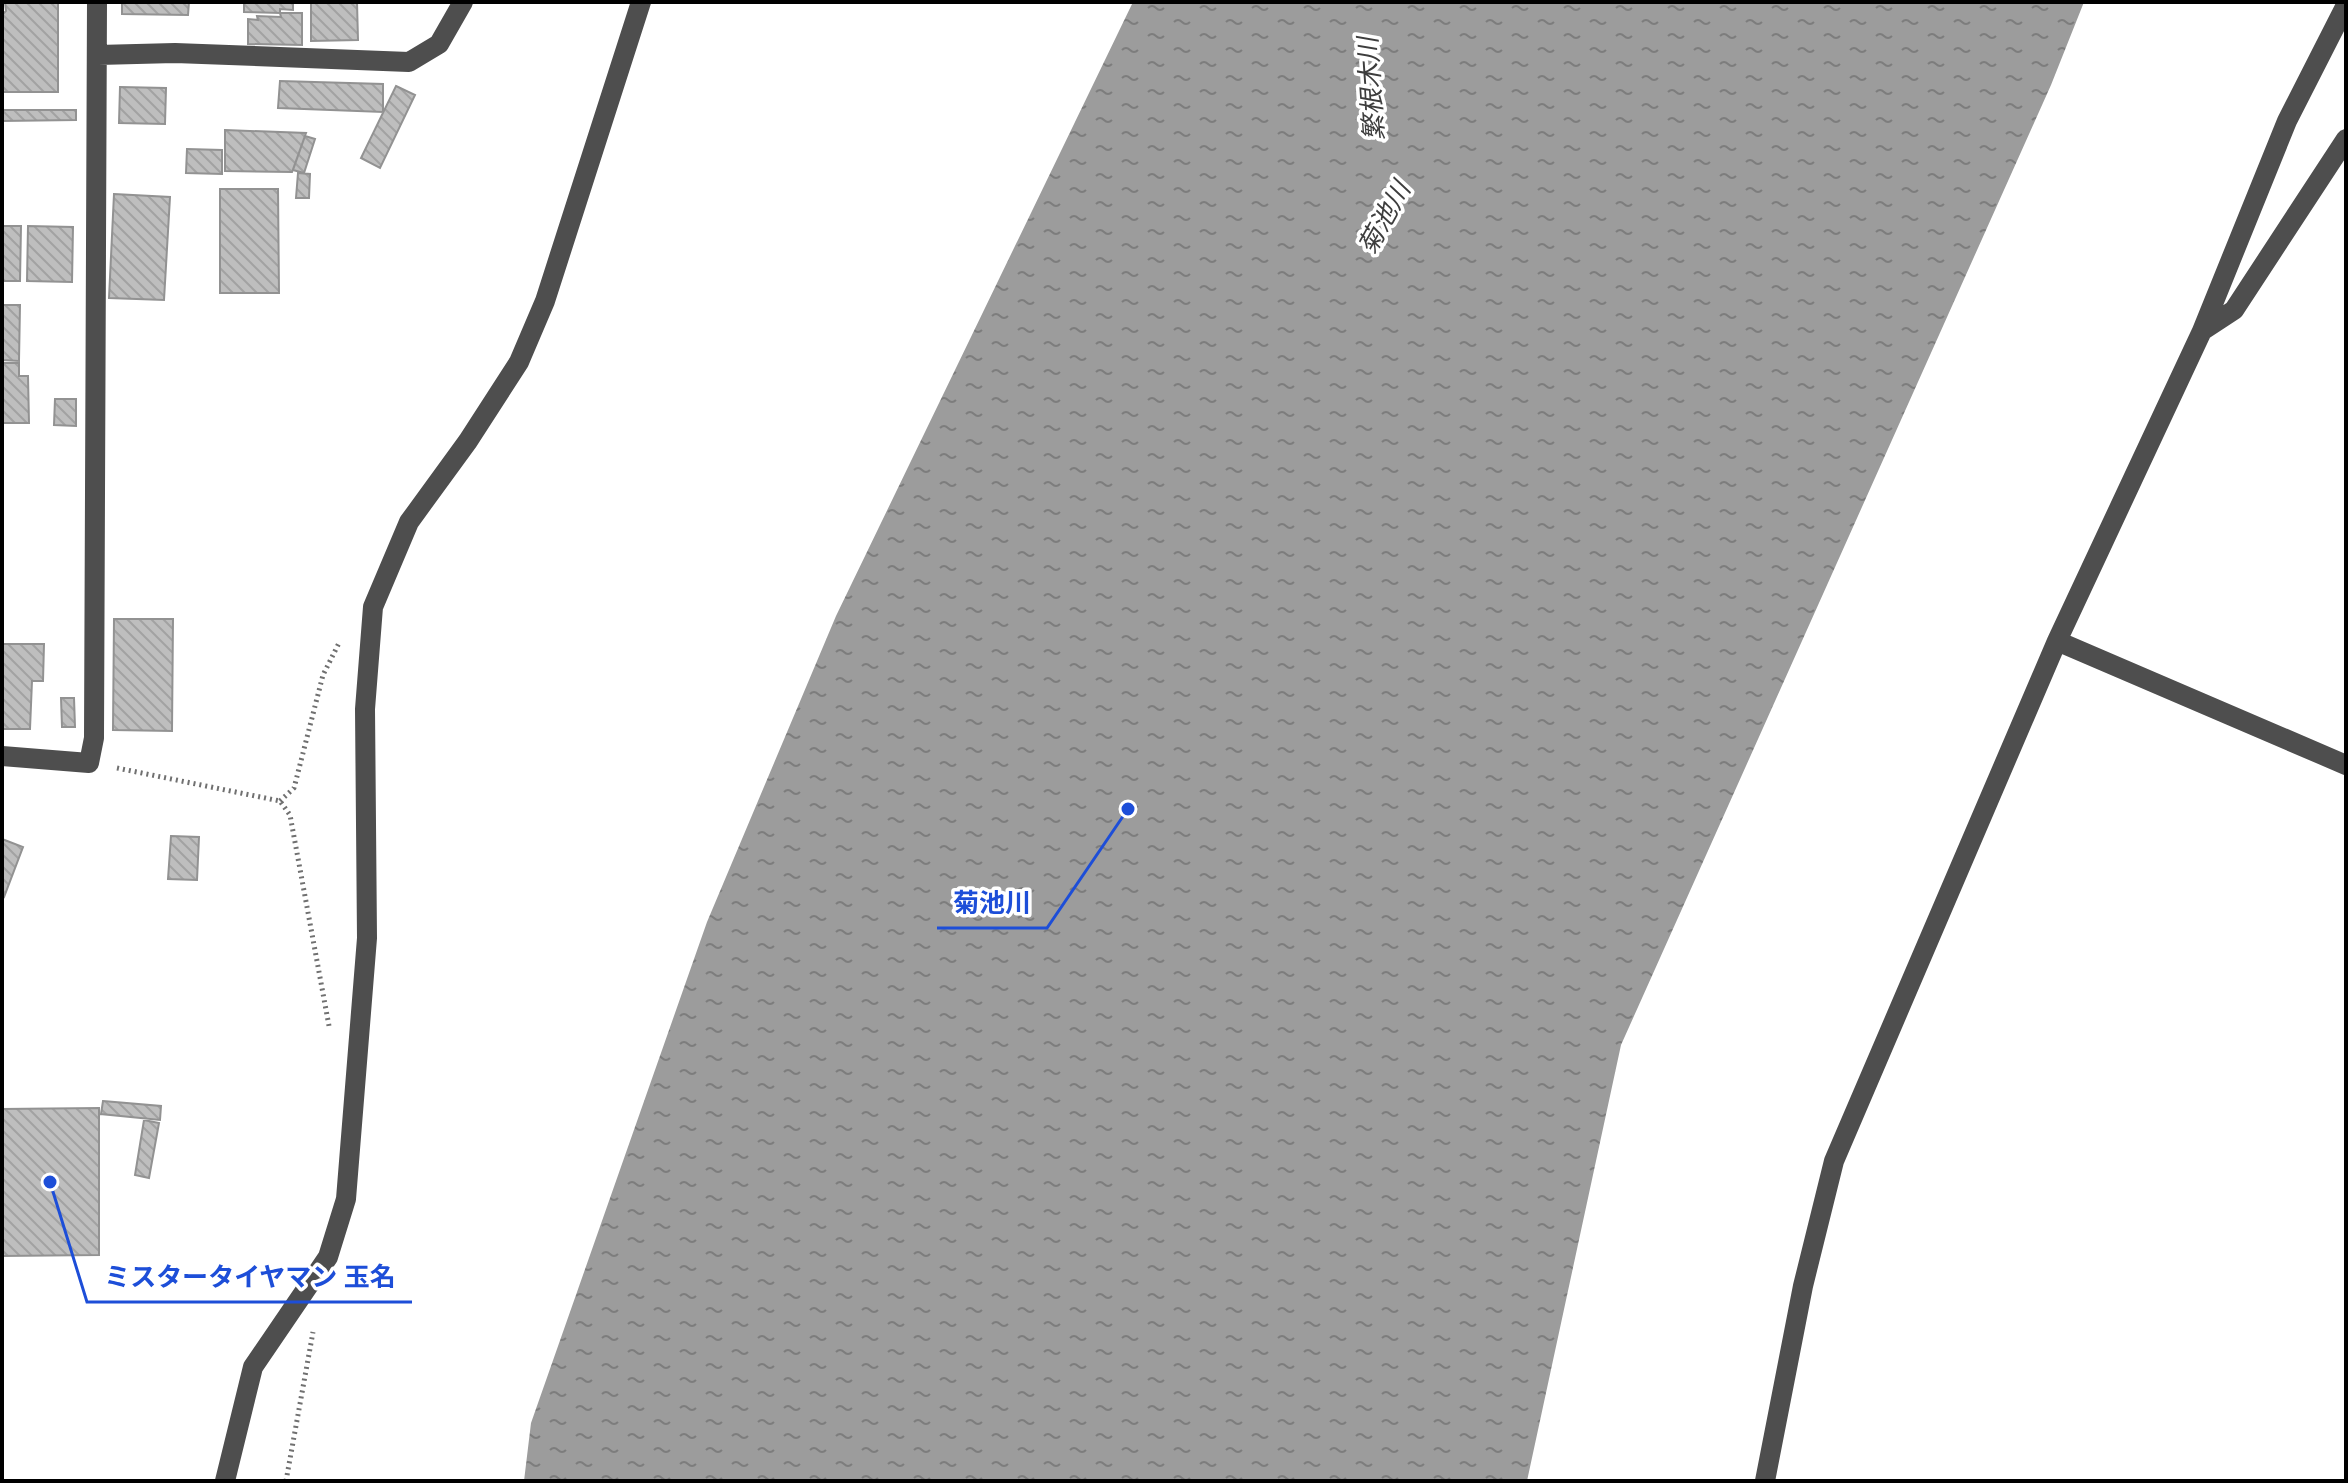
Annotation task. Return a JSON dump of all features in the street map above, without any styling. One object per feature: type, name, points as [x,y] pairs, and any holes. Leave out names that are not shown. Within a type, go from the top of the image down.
[{"type":"street","points":[[2,756],[89,763],[94,738],[97,2]]},
{"type":"street","points":[[98,55],[175,53],[409,62],[439,44],[463,2]]},
{"type":"street","points":[[225,1481],[253,1367],[328,1257],[346,1199],[367,938],[365,709],[373,607],[409,522],[468,441],[519,362],[545,301],[641,2]]},
{"type":"street","points":[[1765,1481],[1803,1286],[1834,1161],[2057,641],[2202,331],[2287,121],[2346,5]]},
{"type":"street","points":[[2202,331],[2234,310],[2346,139]]},
{"type":"street","points":[[2057,641],[2346,765]]},
{"type":"path","points":[[280,801],[294,788],[323,675],[346,630],[372,620]]},
{"type":"path","points":[[89,763],[280,801],[290,815],[329,1030]]},
{"type":"path","points":[[286,1481],[312,1342],[313,1317],[295,1304]]},
{"type":"water","name":"繁根木川","points":[[1133,2],[2084,2],[2051,85],[1621,1045],[1527,1481],[524,1481],[531,1423],[707,922],[836,616]]},
{"type":"building","points":[[5,2],[58,2],[58,92],[3,92],[2,15],[6,11]]},
{"type":"building","points":[[122,2],[189,2],[188,15],[122,14]]},
{"type":"building","points":[[244,2],[293,2],[293,10],[280,9],[280,13],[244,12]]},
{"type":"building","points":[[311,2],[357,2],[358,40],[311,41]]},
{"type":"building","points":[[280,13],[302,13],[302,45],[248,44],[248,19],[258,20],[257,16],[281,17]]},
{"type":"building","points":[[280,81],[383,84],[383,112],[278,108]]},
{"type":"building","points":[[396,86],[415,95],[380,168],[361,158]]},
{"type":"building","points":[[120,87],[166,88],[165,124],[119,123]]},
{"type":"building","points":[[2,110],[76,110],[76,120],[2,121]]},
{"type":"building","points":[[225,130],[306,133],[292,172],[225,171]]},
{"type":"building","points":[[305,136],[315,139],[304,173],[293,170]]},
{"type":"building","points":[[187,149],[222,150],[222,174],[186,173]]},
{"type":"building","points":[[298,173],[310,174],[309,198],[296,198]]},
{"type":"building","points":[[220,189],[278,189],[279,293],[220,293]]},
{"type":"building","points":[[114,194],[170,197],[164,300],[109,298]]},
{"type":"building","points":[[2,226],[21,226],[20,281],[2,281]]},
{"type":"building","points":[[28,226],[73,227],[72,282],[27,281]]},
{"type":"building","points":[[2,305],[20,305],[19,361],[2,360]]},
{"type":"building","points":[[2,363],[19,363],[19,376],[28,376],[29,423],[2,423]]},
{"type":"building","points":[[55,399],[76,399],[76,426],[54,425]]},
{"type":"building","points":[[114,619],[173,619],[172,731],[113,730]]},
{"type":"building","points":[[2,644],[44,644],[43,681],[32,681],[30,729],[2,729]]},
{"type":"building","points":[[61,698],[74,698],[75,727],[62,727]]},
{"type":"building","points":[[171,836],[199,837],[197,880],[168,879]]},
{"type":"building","points":[[2,839],[23,847],[4,897],[2,896]]},
{"type":"building","points":[[103,1101],[161,1106],[160,1120],[101,1114]]},
{"type":"building","points":[[99,1108],[99,1255],[2,1256],[2,1109]]},
{"type":"building","points":[[144,1120],[159,1123],[149,1178],[135,1175]]},
{"type":"place","name":"菊池川","points":[[1128,809]]},
{"type":"place","name":"ミスタータイヤマン 玉名","points":[[50,1182]]}]
